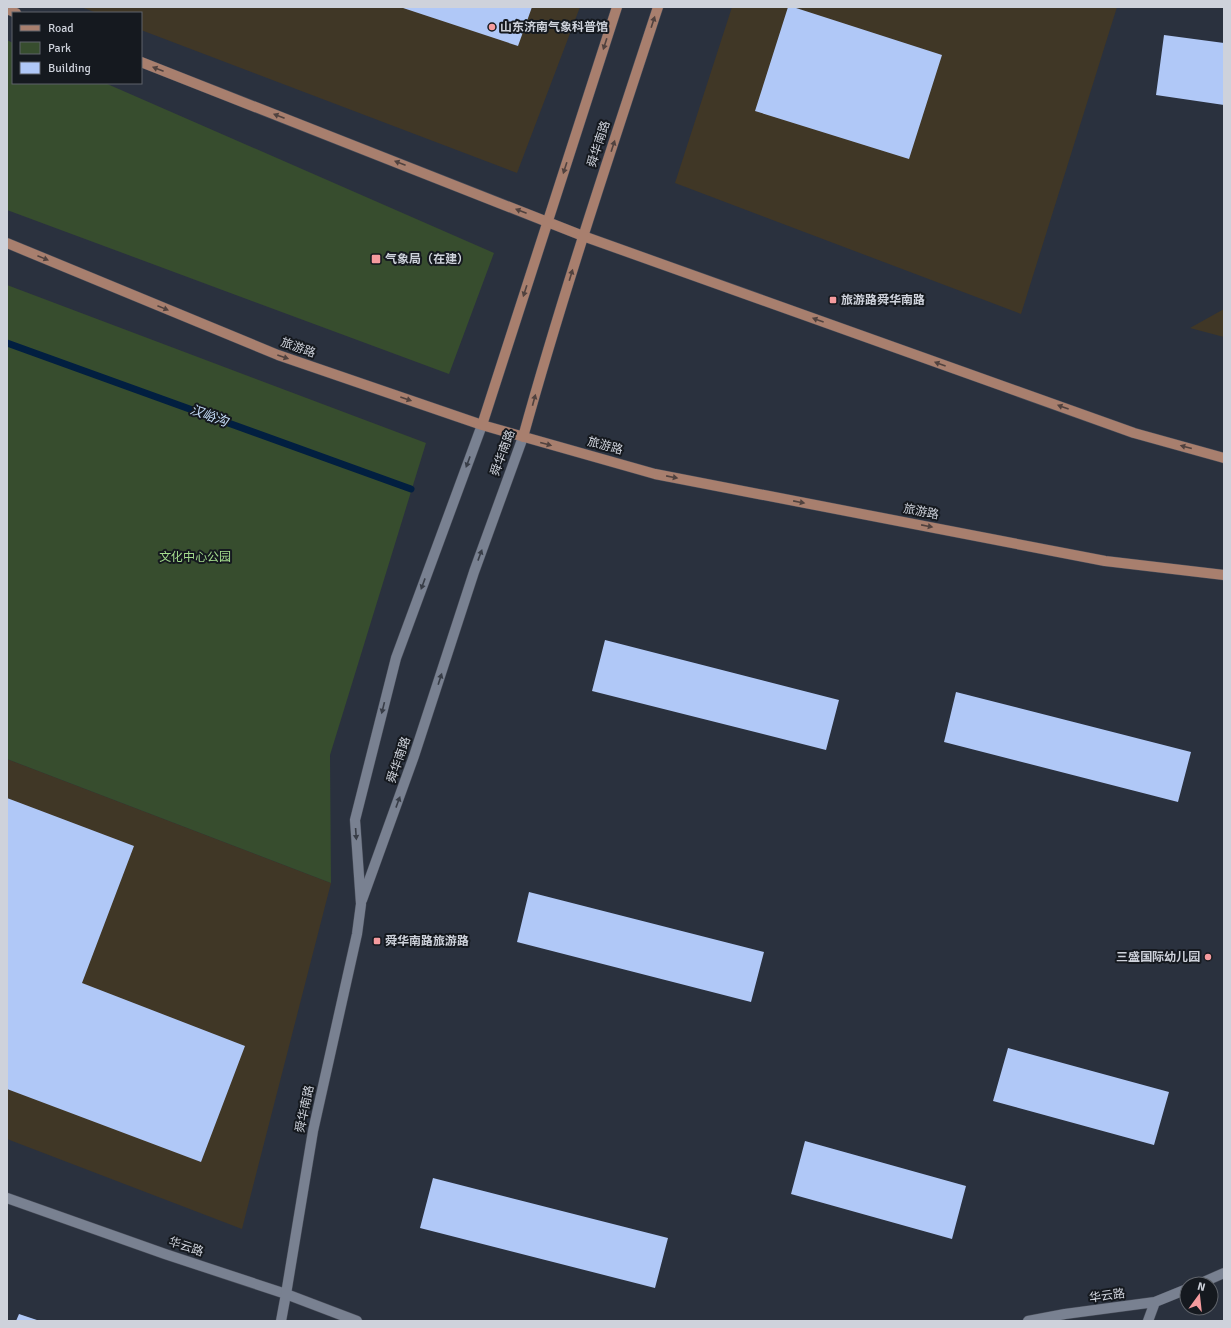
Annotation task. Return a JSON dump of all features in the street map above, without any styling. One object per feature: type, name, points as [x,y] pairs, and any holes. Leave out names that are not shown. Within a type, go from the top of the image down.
[{"type":"main road","name":"舜华南路","points":[[361,904],[355,820],[396,658],[482,425],[617,7]]},
{"type":"main road","name":"舜华南路","points":[[281,1321],[313,1131],[355,941],[361,904],[414,756],[474,572],[523,437],[583,236],[658,7]]},
{"type":"main road","points":[[142,62],[583,236],[1134,433],[1224,458]]},
{"type":"main road","name":"旅游路","points":[[7,243],[278,355],[482,425],[655,474],[1105,561],[1224,575]]},
{"type":"main road","name":"华云路","points":[[7,1198],[165,1254],[286,1294],[356,1321]]},
{"type":"main road","name":"华云路","points":[[1028,1321],[1065,1314],[1154,1302],[1179,1292]]},
{"type":"main road","points":[[1148,1321],[1154,1302]]},
{"type":"shaded area","points":[[81,7],[580,7],[517,173],[142,30],[142,12],[94,12]]},
{"type":"shaded area","points":[[732,7],[1117,7],[1021,314],[675,183]]},
{"type":"shaded area","points":[[1224,309],[1224,337],[1190,328]]},
{"type":"shaded area","points":[[7,759],[331,883],[242,1229],[7,1139]]},
{"type":"green space","points":[[7,40],[12,42],[12,84],[107,84],[494,253],[449,374],[7,210]]},
{"type":"green space","name":"文化中心公园","points":[[7,285],[426,443],[330,755],[331,883],[7,759]]},
{"type":"building","name":"山东济南气象科普馆","points":[[400,7],[532,7],[518,46]]},
{"type":"building","points":[[788,7],[793,7],[942,55],[909,159],[755,111]]},
{"type":"building","points":[[1164,35],[1224,43],[1224,105],[1156,95]]},
{"type":"building","points":[[605,640],[839,700],[826,750],[592,691]]},
{"type":"building","points":[[956,692],[1191,752],[1178,802],[944,742]]},
{"type":"building","points":[[7,798],[134,846],[82,983],[245,1046],[201,1162],[7,1089]]},
{"type":"building","points":[[529,892],[764,952],[751,1002],[517,942]]},
{"type":"building","points":[[1008,1048],[1169,1092],[1154,1145],[993,1101]]},
{"type":"building","points":[[805,1141],[966,1186],[952,1239],[791,1194]]},
{"type":"building","points":[[433,1178],[668,1238],[655,1288],[420,1228]]},
{"type":"building","points":[[19,1314],[40,1321],[16,1321]]},
{"type":"waterway","name":"汉峪沟","points":[[7,343],[411,489]]},
{"type":"place","name":"山东济南气象科普馆","points":[[492,27]]},
{"type":"place","name":"气象局（在建）","points":[[376,259]]},
{"type":"place","name":"旅游路舜华南路","points":[[833,300]]},
{"type":"place","name":"舜华南路旅游路","points":[[377,941]]},
{"type":"place","name":"三盛国际幼儿园","points":[[1208,957]]}]
